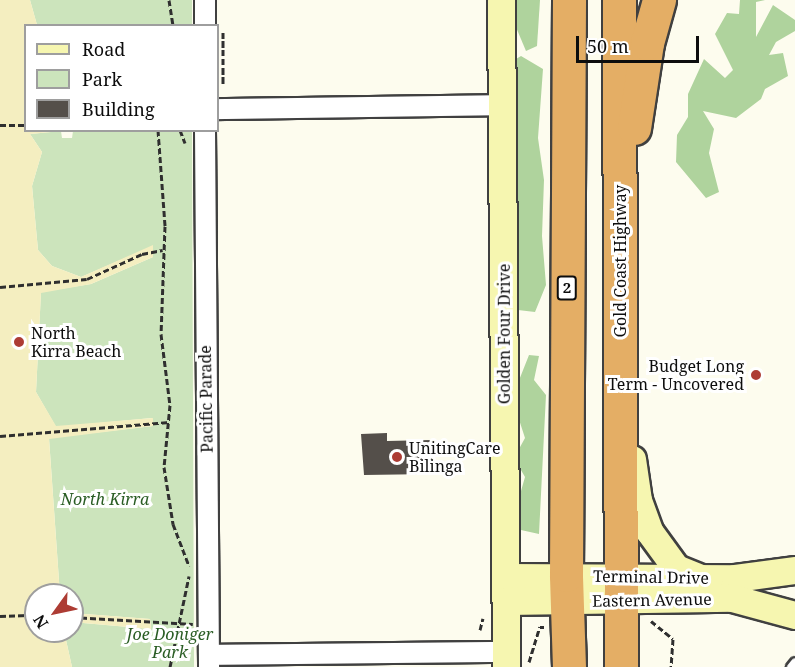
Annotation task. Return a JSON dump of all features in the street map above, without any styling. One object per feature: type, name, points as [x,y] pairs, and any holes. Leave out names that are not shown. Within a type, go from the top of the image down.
[{"type":"highway","name":"2","points":[[569,0],[566,588],[569,667]]},
{"type":"highway","name":"Gold Coast Highway","points":[[619,0],[616,124],[622,211],[620,411],[626,599],[621,667]]},
{"type":"highway","points":[[622,211],[645,53],[659,0]]},
{"type":"street","points":[[204,0],[214,23]]},
{"type":"street","name":"Golden Four Drive","points":[[501,0],[506,660]]},
{"type":"street","points":[[219,109],[502,105]]},
{"type":"street","name":"Pacific Parade","points":[[205,132],[209,661]]},
{"type":"street","points":[[620,411],[638,500],[649,531],[676,568],[703,578]]},
{"type":"street","name":"Terminal Drive","points":[[506,589],[566,588],[626,599],[703,578],[749,577],[795,570]]},
{"type":"street","name":"Eastern Avenue","points":[[626,599],[732,598],[795,615]]},
{"type":"street","points":[[209,661],[506,660]]},
{"type":"lane","points":[[791,667],[795,662]]},
{"type":"path","points":[[169,0],[172,24]]},
{"type":"path","points":[[219,57],[223,85]]},
{"type":"path","points":[[0,125],[24,125]]},
{"type":"path","points":[[158,132],[164,187],[160,334],[170,422],[163,448],[168,506],[190,572],[181,626],[170,667]]},
{"type":"path","points":[[181,132],[185,143]]},
{"type":"path","points":[[0,287],[87,279],[142,254],[163,250]]},
{"type":"path","points":[[0,436],[170,422]]},
{"type":"path","points":[[626,599],[673,639],[671,667]]},
{"type":"path","points":[[0,616],[24,615]]},
{"type":"path","points":[[84,618],[181,626],[194,624]]},
{"type":"path","points":[[528,667],[540,627],[544,627]]},
{"type":"green space","points":[[30,0],[192,0],[192,24],[37,24]]},
{"type":"green space","points":[[516,0],[540,0],[537,46],[526,51],[510,13]]},
{"type":"green space","points":[[740,0],[765,0],[756,2],[756,37],[773,5],[795,20],[795,31],[776,42],[769,55],[783,53],[788,76],[765,89],[761,99],[736,118],[703,111],[714,129],[709,153],[719,192],[706,198],[676,162],[677,135],[688,117],[688,94],[704,59],[725,78],[733,70],[715,34],[727,13],[739,14]]},
{"type":"green space","points":[[521,56],[543,69],[538,138],[544,180],[542,236],[546,285],[535,312],[518,310],[511,62]]},
{"type":"green space","points":[[61,132],[62,138],[72,138],[73,132],[192,132],[194,667],[72,667],[67,643],[84,643],[84,623],[151,629],[150,619],[84,614],[84,583],[59,583],[49,438],[153,426],[152,418],[56,427],[36,392],[41,292],[91,284],[153,257],[153,246],[81,277],[52,266],[38,250],[32,186],[42,152],[30,134]]},
{"type":"green space","points":[[529,355],[539,356],[534,380],[546,395],[539,534],[521,530],[515,512],[525,477],[514,458],[525,438],[512,398]]},
{"type":"sand","name":"North Kirra Beach","points":[[0,0],[30,0],[37,24],[24,24],[24,132],[51,132],[30,134],[42,152],[32,186],[38,250],[52,266],[81,277],[153,245],[153,257],[91,284],[41,293],[36,392],[56,426],[153,418],[153,426],[49,439],[59,583],[24,583],[24,643],[67,643],[72,667],[0,667]]},
{"type":"sand","points":[[84,614],[150,619],[151,629],[84,623]]},
{"type":"building","name":"UnitingCare Bilinga","points":[[387,433],[387,441],[431,440],[432,474],[364,475],[361,434]]},
{"type":"place","name":"North Kirra Beach","points":[[19,342]]},
{"type":"place","name":"Budget Long Term - Uncovered","points":[[756,375]]},
{"type":"place","name":"UnitingCare Bilinga","points":[[397,457]]},
{"type":"park label","name":"North Kirra","points":[[105,499]]},
{"type":"park label","name":"Joe Doniger Park","points":[[170,643]]}]
